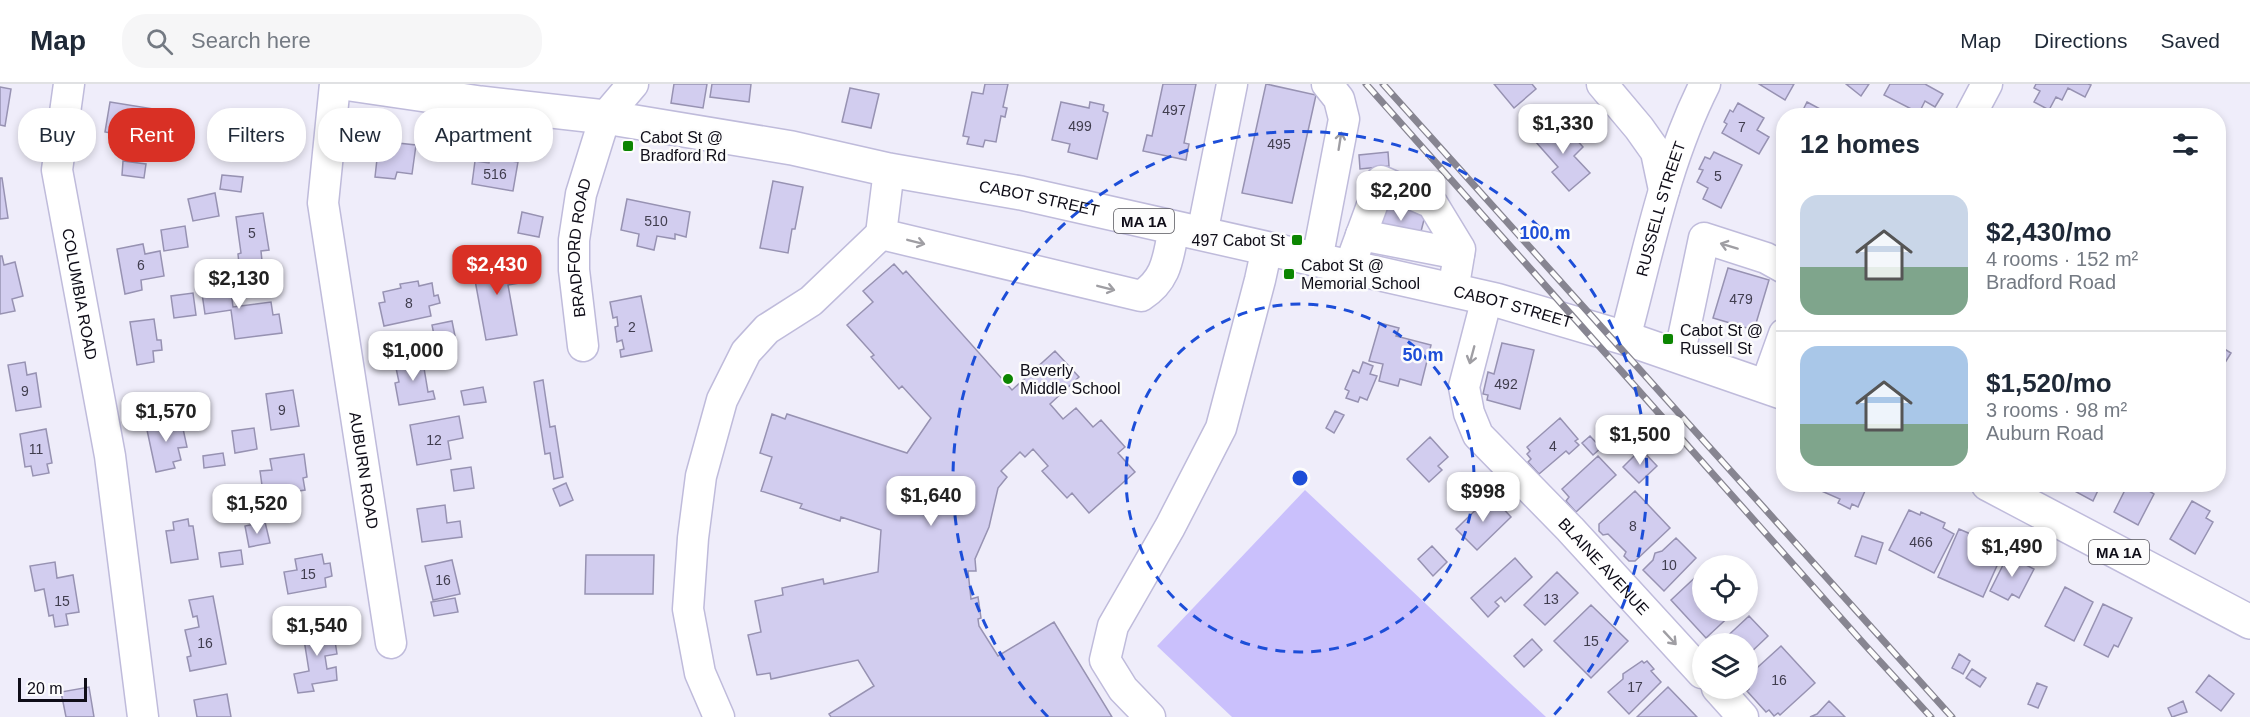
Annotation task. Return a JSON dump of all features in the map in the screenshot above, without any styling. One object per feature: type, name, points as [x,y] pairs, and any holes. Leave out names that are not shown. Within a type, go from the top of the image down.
[{"type":"highway","name":"CABOT STREET","points":[[350,84],[480,94],[792,148],[889,170],[1022,193],[1487,298],[1625,338],[1774,390]]},
{"type":"highway","name":"MA 1A","points":[[2003,492],[2250,622]]},
{"type":"street","name":"COLUMBIA ROAD","points":[[69,84],[57,170],[111,456],[143,717]]},
{"type":"street","name":"AUBURN ROAD","points":[[335,84],[323,203],[392,643]]},
{"type":"street","points":[[605,117],[633,84]]},
{"type":"street","points":[[881,234],[1141,296],[1151,290],[1164,275],[1188,231],[1232,84]]},
{"type":"street","points":[[1317,260],[1344,119],[1339,99],[1327,84]]},
{"type":"street","points":[[1602,84],[1656,152],[1664,190]]},
{"type":"street","name":"RUSSELL STREET","points":[[1625,338],[1664,190],[1690,113],[1705,84]]},
{"type":"street","points":[[1974,108],[1987,84]]},
{"type":"street","name":"BRADFORD ROAD","points":[[583,346],[574,270],[574,240],[581,194],[605,117]]},
{"type":"street","points":[[719,717],[700,673],[688,609],[693,538],[701,476],[722,400],[746,352],[767,329],[811,301],[881,234],[889,170]]},
{"type":"street","points":[[1349,268],[1381,181],[1432,202],[1460,249],[1453,291]]},
{"type":"street","points":[[1361,235],[1459,254]]},
{"type":"street","points":[[1680,357],[1704,238],[1766,258],[1776,264]]},
{"type":"street","points":[[1150,717],[1123,689],[1105,660],[1113,626],[1170,527],[1221,428],[1267,248]]},
{"type":"street","name":"BLAINE AVENUE","points":[[1487,298],[1464,387],[1469,413],[1478,435],[1570,529],[1692,662]]},
{"type":"street","points":[[1727,699],[1743,717]]},
{"type":"shaded area","points":[[1305,490],[1546,717],[1232,717],[1157,646]]},
{"type":"building","points":[[674,84],[707,84],[703,108],[671,103]]},
{"type":"building","points":[[712,84],[751,84],[749,102],[710,97]]},
{"type":"building","points":[[985,84],[1008,84],[1003,107],[1007,108],[1005,117],[1001,116],[996,142],[985,140],[983,147],[967,144],[969,137],[963,136],[972,92],[983,94]]},
{"type":"building","points":[[1163,84],[1196,84],[1184,143],[1189,144],[1186,160],[1143,151],[1147,135],[1152,136]]},
{"type":"building","points":[[1266,84],[1316,95],[1292,203],[1242,193]]},
{"type":"building","points":[[1494,84],[1532,84],[1536,89],[1514,108]]},
{"type":"building","points":[[1759,84],[1794,84],[1785,100]]},
{"type":"building","points":[[1846,84],[1869,84],[1861,96]]},
{"type":"building","points":[[1890,84],[1925,84],[1943,94],[1935,107],[1925,101],[1922,108],[1909,108],[1884,95]]},
{"type":"building","points":[[2036,84],[2091,85],[2085,97],[2068,88],[2062,100],[2056,97],[2050,108],[2034,102],[2040,91],[2034,88]]},
{"type":"building","points":[[0,87],[11,89],[5,126],[0,125]]},
{"type":"building","points":[[850,88],[879,94],[871,128],[842,122]]},
{"type":"building","points":[[110,102],[148,108],[109,108]]},
{"type":"building","points":[[1061,102],[1089,108],[1090,102],[1104,105],[1103,111],[1108,113],[1097,159],[1068,152],[1070,144],[1052,140]]},
{"type":"building","points":[[1807,102],[1818,108],[1804,108]]},
{"type":"building","points":[[1738,103],[1764,118],[1757,130],[1769,137],[1759,154],[1722,133],[1730,110],[1733,112]]},
{"type":"building","points":[[108,114],[108,133],[105,132]]},
{"type":"building","points":[[1559,120],[1583,147],[1574,156],[1590,173],[1569,191],[1552,172],[1558,167],[1535,141]]},
{"type":"building","points":[[402,143],[414,145],[412,174],[397,172],[395,179],[375,177],[377,162],[402,162]]},
{"type":"building","points":[[1388,152],[1389,166],[1360,169],[1359,155]]},
{"type":"building","points":[[1714,152],[1742,165],[1721,208],[1703,199],[1708,188],[1697,182],[1703,170],[1699,169],[1705,157],[1710,159]]},
{"type":"building","points":[[123,162],[146,164],[144,178],[122,175]]},
{"type":"building","points":[[475,162],[518,162],[513,191],[472,184]]},
{"type":"building","points":[[222,175],[243,177],[241,192],[220,189]]},
{"type":"building","points":[[0,178],[2,178],[8,218],[0,219]]},
{"type":"building","points":[[773,181],[803,187],[788,253],[760,248]]},
{"type":"building","points":[[215,193],[219,216],[193,221],[188,199]]},
{"type":"building","points":[[627,199],[690,212],[686,237],[675,234],[675,239],[657,236],[654,250],[637,246],[639,234],[621,230]]},
{"type":"building","points":[[1385,201],[1426,212],[1418,243],[1376,231]]},
{"type":"building","points":[[522,212],[543,217],[539,237],[518,233]]},
{"type":"building","points":[[263,213],[269,250],[261,251],[262,261],[239,264],[238,254],[241,253],[236,217]]},
{"type":"building","points":[[185,226],[188,247],[164,251],[161,230]]},
{"type":"building","points":[[143,244],[145,254],[160,251],[164,276],[141,280],[142,290],[125,294],[117,249]]},
{"type":"building","points":[[0,256],[2,256],[4,265],[15,262],[23,296],[12,299],[15,311],[0,314]]},
{"type":"building","points":[[515,257],[520,283],[508,285],[517,335],[486,340],[472,264]]},
{"type":"building","points":[[894,264],[903,274],[906,271],[1012,390],[1055,351],[1079,377],[1050,404],[1063,419],[1076,408],[1093,427],[1101,420],[1125,447],[1118,453],[1135,472],[1089,513],[1072,493],[1067,498],[1042,471],[1048,466],[1033,449],[1025,457],[1020,452],[1001,471],[1007,477],[998,488],[989,527],[975,559],[976,571],[968,571],[971,599],[978,597],[981,618],[978,619],[979,626],[998,656],[1054,622],[1112,717],[831,717],[829,714],[874,686],[858,660],[771,679],[770,673],[757,675],[748,635],[761,632],[755,601],[783,595],[782,588],[823,579],[824,584],[878,572],[881,530],[841,517],[840,521],[800,508],[802,504],[761,491],[772,457],[760,453],[772,414],[785,419],[787,414],[907,453],[931,418],[902,386],[899,389],[871,357],[874,355],[847,325],[873,302],[863,291]]},
{"type":"building","points":[[1728,268],[1769,280],[1754,330],[1713,318]]},
{"type":"building","points":[[229,276],[233,307],[271,302],[273,315],[279,314],[282,333],[235,339],[231,310],[205,314],[200,280]]},
{"type":"building","points":[[418,281],[419,286],[432,283],[434,296],[438,295],[440,303],[429,306],[431,316],[384,326],[379,303],[385,302],[383,292],[401,288],[400,284]]},
{"type":"building","points":[[193,293],[196,315],[174,318],[171,296]]},
{"type":"building","points":[[641,296],[652,351],[621,357],[620,350],[624,349],[622,340],[617,342],[615,327],[618,326],[617,317],[613,318],[610,302]]},
{"type":"building","points":[[154,319],[157,340],[161,340],[162,350],[153,351],[154,362],[137,365],[130,322]]},
{"type":"building","points":[[452,321],[455,336],[435,340],[432,325]]},
{"type":"building","points":[[1380,323],[1399,328],[1396,336],[1431,345],[1421,385],[1400,379],[1398,386],[1379,381],[1383,364],[1369,361]]},
{"type":"building","points":[[1502,343],[1534,350],[1520,409],[1487,400],[1488,395],[1483,394],[1488,372],[1494,374]]},
{"type":"building","points":[[2226,350],[2231,353],[2226,361]]},
{"type":"building","points":[[422,356],[428,392],[433,391],[435,399],[399,405],[395,383],[399,382],[396,368],[405,366],[404,359]]},
{"type":"building","points":[[25,362],[27,375],[36,373],[41,407],[16,411],[8,365]]},
{"type":"building","points":[[1363,362],[1373,366],[1370,374],[1377,376],[1367,400],[1360,397],[1358,402],[1346,398],[1349,391],[1345,389],[1353,370],[1359,373]]},
{"type":"building","points":[[543,380],[550,427],[555,426],[563,477],[554,479],[550,453],[545,454],[534,382]]},
{"type":"building","points":[[483,387],[486,402],[464,405],[461,391]]},
{"type":"building","points":[[293,390],[299,426],[271,430],[266,394]]},
{"type":"building","points":[[1335,411],[1344,415],[1334,433],[1326,428]]},
{"type":"building","points":[[459,416],[463,438],[448,441],[451,459],[417,465],[410,425]]},
{"type":"building","points":[[168,417],[171,427],[182,424],[187,447],[178,448],[181,460],[173,462],[175,468],[156,472],[147,430],[151,429],[149,421]]},
{"type":"building","points":[[1560,418],[1578,439],[1575,441],[1579,445],[1569,454],[1566,451],[1539,474],[1528,462],[1531,459],[1527,454],[1530,451],[1527,447]]},
{"type":"building","points":[[254,428],[257,449],[235,453],[232,431]]},
{"type":"building","points":[[46,429],[52,463],[47,464],[49,473],[33,476],[31,466],[25,467],[20,434]]},
{"type":"building","points":[[1590,436],[1601,448],[1593,455],[1582,443]]},
{"type":"building","points":[[1430,437],[1448,457],[1438,466],[1442,470],[1429,482],[1407,459]]},
{"type":"building","points":[[1641,449],[1657,466],[1639,483],[1623,467]]},
{"type":"building","points":[[223,453],[225,465],[204,468],[203,456]]},
{"type":"building","points":[[304,454],[307,477],[303,478],[305,490],[292,492],[294,503],[265,507],[260,471],[272,470],[270,459]]},
{"type":"building","points":[[1598,456],[1616,475],[1576,512],[1566,501],[1569,497],[1562,489]]},
{"type":"building","points":[[471,467],[474,488],[454,491],[451,470]]},
{"type":"building","points":[[566,483],[573,500],[560,506],[553,489]]},
{"type":"building","points":[[1635,491],[1670,528],[1635,561],[1629,561],[1624,556],[1626,552],[1608,534],[1603,535],[1599,531],[1599,524]]},
{"type":"building","points":[[1824,492],[1865,492],[1858,507],[1852,504],[1850,509],[1838,503],[1840,499]]},
{"type":"building","points":[[2076,492],[2097,492],[2093,501]]},
{"type":"building","points":[[2124,492],[2154,494],[2138,525],[2114,512]]},
{"type":"building","points":[[1488,498],[1495,505],[1498,503],[1511,517],[1477,550],[1456,529]]},
{"type":"building","points":[[2192,501],[2210,511],[2206,518],[2213,522],[2195,554],[2170,539]]},
{"type":"building","points":[[445,505],[447,523],[460,521],[462,537],[422,542],[417,509]]},
{"type":"building","points":[[1909,510],[1920,515],[1921,512],[1945,523],[1943,528],[1954,534],[1934,573],[1889,550]]},
{"type":"building","points":[[188,519],[189,526],[193,526],[198,559],[171,563],[166,531],[174,530],[173,522]]},
{"type":"building","points":[[265,522],[270,543],[249,547],[245,526]]},
{"type":"building","points":[[1959,529],[1973,535],[1975,531],[1996,540],[1994,545],[2004,550],[1983,597],[1938,577]]},
{"type":"building","points":[[1862,536],[1883,543],[1876,564],[1855,556]]},
{"type":"building","points":[[1676,538],[1693,555],[1692,562],[1664,591],[1643,570],[1653,560],[1655,553],[1662,551]]},
{"type":"building","points":[[1432,546],[1447,562],[1433,576],[1418,559]]},
{"type":"building","points":[[241,550],[243,564],[221,567],[219,553]]},
{"type":"building","points":[[2009,553],[2022,559],[2020,562],[2034,569],[2019,598],[2012,594],[2008,600],[1990,591]]},
{"type":"building","points":[[322,554],[324,564],[330,563],[332,576],[325,578],[326,587],[288,594],[284,572],[297,570],[295,559]]},
{"type":"building","points":[[586,555],[654,555],[653,594],[585,594]]},
{"type":"building","points":[[1515,558],[1532,577],[1505,602],[1501,597],[1495,602],[1499,606],[1488,617],[1471,598]]},
{"type":"building","points":[[452,560],[460,594],[433,600],[425,566]]},
{"type":"building","points":[[55,562],[57,578],[73,575],[79,612],[66,614],[68,625],[55,627],[53,615],[49,616],[44,589],[35,591],[30,566]]},
{"type":"building","points":[[1557,572],[1578,593],[1545,625],[1524,605]]},
{"type":"building","points":[[1692,580],[1692,621],[1724,621],[1711,633],[1701,633],[1671,600]]},
{"type":"building","points":[[2065,587],[2093,602],[2074,641],[2045,626]]},
{"type":"building","points":[[213,596],[226,664],[190,671],[187,657],[191,656],[185,630],[199,627],[197,616],[193,617],[189,600]]},
{"type":"building","points":[[455,598],[458,612],[434,616],[431,602]]},
{"type":"building","points":[[2103,604],[2132,618],[2118,647],[2114,645],[2108,657],[2084,645]]},
{"type":"building","points":[[1591,605],[1628,641],[1591,678],[1554,641]]},
{"type":"building","points":[[1744,621],[1754,621],[1768,636],[1758,646],[1758,633],[1731,633]]},
{"type":"building","points":[[332,622],[337,654],[325,656],[327,669],[336,667],[337,680],[312,684],[314,691],[298,693],[294,674],[309,671],[302,627]]},
{"type":"building","points":[[1532,639],[1542,650],[1524,667],[1514,656]]},
{"type":"building","points":[[1781,646],[1815,683],[1780,715],[1778,713],[1774,716],[1769,710],[1766,712],[1754,699],[1758,699],[1758,667]]},
{"type":"building","points":[[1959,654],[1970,661],[1963,674],[1952,668]]},
{"type":"building","points":[[1642,661],[1644,663],[1647,661],[1654,669],[1651,671],[1661,682],[1629,714],[1608,692],[1623,679],[1623,674]]},
{"type":"building","points":[[1972,669],[1986,678],[1980,687],[1966,678]]},
{"type":"building","points":[[2209,675],[2234,694],[2221,711],[2196,692]]},
{"type":"building","points":[[2037,683],[2047,687],[2038,708],[2028,704]]},
{"type":"building","points":[[89,687],[94,717],[66,717],[61,692]]},
{"type":"building","points":[[1668,687],[1697,717],[1637,717]]},
{"type":"building","points":[[227,694],[231,717],[197,717],[194,700]]},
{"type":"building","points":[[1829,701],[1845,717],[1810,717],[1817,714]]},
{"type":"building","points":[[2183,701],[2187,712],[2172,717],[2168,708]]},
{"type":"railway","points":[[1366,84],[1931,717]]},
{"type":"railway","points":[[1383,84],[1952,717]]},
{"type":"place","name":"Cabot St @ Bradford Rd","points":[[628,146]]},
{"type":"place","name":"497 Cabot St","points":[[1297,240]]},
{"type":"place","name":"Cabot St @ Memorial School","points":[[1289,274]]},
{"type":"place","name":"Cabot St @ Russell St","points":[[1668,339]]},
{"type":"place","name":"Beverly Middle School","points":[[1008,379]]}]
